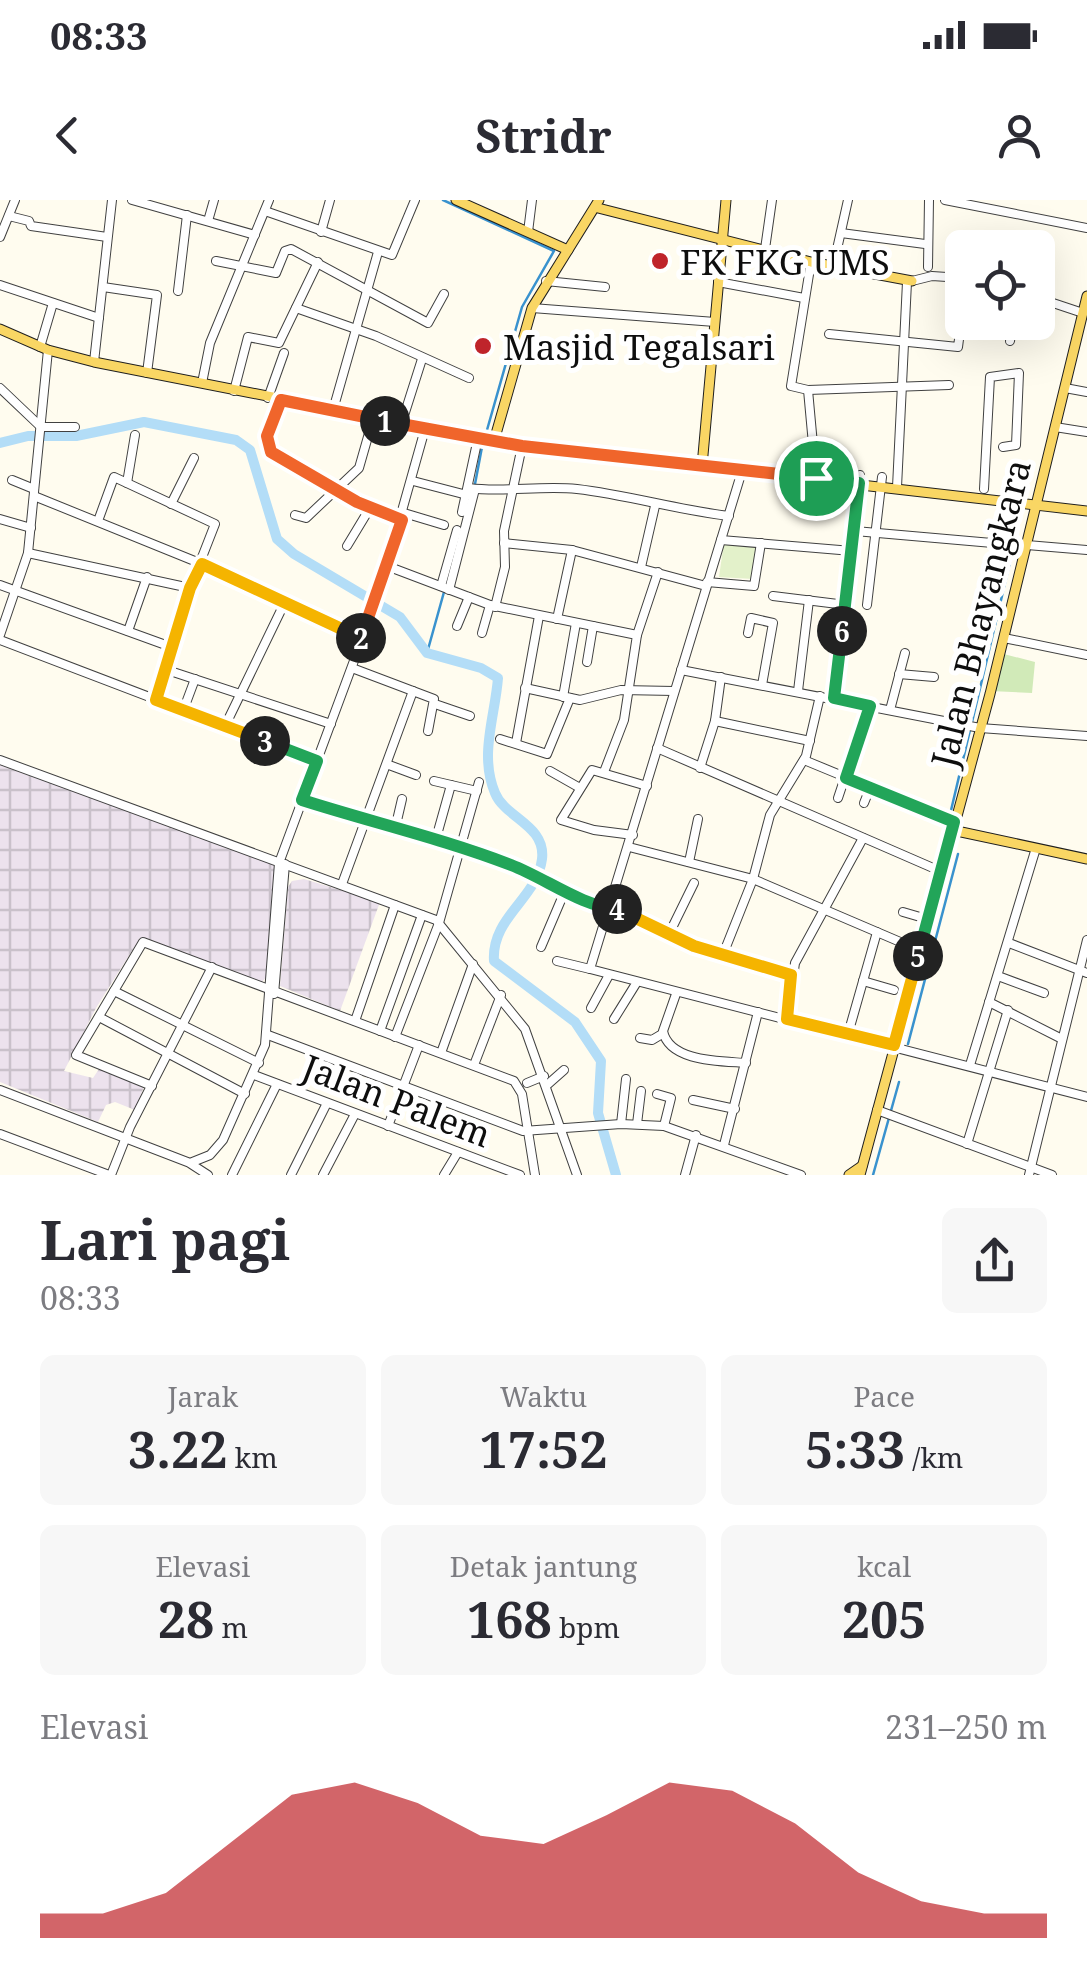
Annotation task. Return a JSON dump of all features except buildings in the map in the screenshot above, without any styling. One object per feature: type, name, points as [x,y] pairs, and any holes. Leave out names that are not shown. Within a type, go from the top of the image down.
[{"type":"main road","points":[[456,200],[568,250]]},
{"type":"main road","points":[[702,466],[726,200]]},
{"type":"main road","points":[[494,441],[532,308],[598,204],[811,262],[909,281]]},
{"type":"main road","name":"Jalan Bhayangkara","points":[[861,1171],[940,871],[973,726],[1004,638],[1087,296]]},
{"type":"main road","points":[[0,330],[94,362],[522,446],[832,480],[882,481],[897,487],[1087,511]]},
{"type":"main road","points":[[951,823],[1087,859]]},
{"type":"main road","points":[[850,1175],[861,1171]]},
{"type":"street","points":[[0,237],[14,200]]},
{"type":"street","points":[[94,362],[112,200]]},
{"type":"street","points":[[132,200],[254,235]]},
{"type":"street","points":[[178,290],[185,200]]},
{"type":"street","points":[[208,221],[214,200]]},
{"type":"street","points":[[202,384],[210,343],[270,200]]},
{"type":"street","points":[[321,232],[330,200]]},
{"type":"street","points":[[265,211],[389,255],[397,251],[415,200]]},
{"type":"street","points":[[528,232],[532,200]]},
{"type":"street","points":[[765,249],[772,200]]},
{"type":"street","points":[[833,267],[848,200]]},
{"type":"street","points":[[929,200],[924,244],[929,273]]},
{"type":"street","points":[[945,200],[1087,228]]},
{"type":"street","points":[[9,216],[30,221],[31,226],[108,237]]},
{"type":"street","points":[[840,233],[924,244]]},
{"type":"street","points":[[216,261],[276,273],[289,249],[428,323],[444,294]]},
{"type":"street","points":[[333,410],[378,252]]},
{"type":"street","points":[[234,390],[248,336],[279,343],[318,262]]},
{"type":"street","points":[[811,262],[790,382],[794,388],[949,385]]},
{"type":"street","points":[[897,487],[909,281],[929,273],[945,276]]},
{"type":"street","points":[[546,281],[604,287]]},
{"type":"street","points":[[718,282],[804,298]]},
{"type":"street","points":[[0,285],[99,318]]},
{"type":"street","points":[[103,287],[157,296],[147,373]]},
{"type":"street","points":[[53,303],[44,348],[40,448],[28,553],[0,638],[317,761]]},
{"type":"street","points":[[1055,304],[1085,314]]},
{"type":"street","points":[[296,308],[468,378]]},
{"type":"street","points":[[532,308],[715,322]]},
{"type":"street","points":[[829,334],[959,346],[960,340]]},
{"type":"street","points":[[268,398],[284,353]]},
{"type":"street","points":[[401,424],[422,359]]},
{"type":"street","points":[[984,489],[990,377],[1020,374],[1016,446],[1002,447]]},
{"type":"street","points":[[0,388],[41,429]]},
{"type":"street","points":[[1065,388],[1087,392]]},
{"type":"street","points":[[808,390],[816,478]]},
{"type":"street","points":[[281,400],[267,436],[270,451],[370,508],[444,525]]},
{"type":"street","points":[[295,515],[306,518],[362,464],[372,419]]},
{"type":"street","points":[[41,429],[75,426]]},
{"type":"street","points":[[1055,427],[1087,432]]},
{"type":"street","points":[[190,1164],[216,1148],[254,1075],[268,1035],[282,861],[378,596],[425,429]]},
{"type":"street","points":[[127,482],[135,435]]},
{"type":"street","points":[[445,588],[471,490],[478,438]]},
{"type":"street","points":[[482,634],[505,567],[504,543],[522,446]]},
{"type":"street","points":[[171,504],[194,458]]},
{"type":"street","points":[[590,969],[742,471]]},
{"type":"street","points":[[98,522],[113,477],[215,524],[190,588],[156,700]]},
{"type":"street","points":[[834,698],[859,479]]},
{"type":"street","points":[[12,480],[362,638]]},
{"type":"street","points":[[829,502],[832,480]]},
{"type":"street","points":[[413,481],[471,490],[514,487],[617,493],[654,506],[729,516]]},
{"type":"street","points":[[867,605],[882,481]]},
{"type":"street","points":[[462,512],[471,490]]},
{"type":"street","points":[[640,568],[654,506]]},
{"type":"street","points":[[347,546],[370,508]]},
{"type":"street","points":[[0,519],[31,528]]},
{"type":"street","points":[[445,588],[457,530]]},
{"type":"street","points":[[855,531],[1087,550]]},
{"type":"street","points":[[721,540],[852,551]]},
{"type":"street","points":[[504,543],[572,550],[706,584],[754,586],[761,544]]},
{"type":"street","points":[[558,619],[572,550]]},
{"type":"street","points":[[28,553],[190,588]]},
{"type":"street","points":[[387,566],[493,606],[638,636]]},
{"type":"street","points":[[604,772],[621,730],[638,636],[658,572]]},
{"type":"street","points":[[128,632],[147,577]]},
{"type":"street","points":[[0,584],[174,648]]},
{"type":"street","points":[[774,596],[846,605]]},
{"type":"street","points":[[458,626],[470,598]]},
{"type":"street","points":[[798,691],[809,600]]},
{"type":"street","points":[[225,726],[284,604]]},
{"type":"street","points":[[516,744],[540,616]]},
{"type":"street","points":[[748,633],[752,618],[773,623],[762,685]]},
{"type":"street","points":[[541,766],[567,698],[576,622]]},
{"type":"street","points":[[587,662],[594,626]]},
{"type":"street","points":[[1004,638],[1087,655]]},
{"type":"street","points":[[890,710],[904,652]]},
{"type":"street","points":[[352,668],[433,698],[428,732]]},
{"type":"street","points":[[167,670],[331,724]]},
{"type":"street","points":[[681,670],[973,726],[1087,736]]},
{"type":"street","points":[[899,674],[934,677]]},
{"type":"street","points":[[700,768],[715,721],[721,677]]},
{"type":"street","points":[[183,711],[194,678]]},
{"type":"street","points":[[524,688],[567,698],[630,690],[674,691]]},
{"type":"street","points":[[342,884],[414,691]]},
{"type":"street","points":[[722,957],[753,879],[765,828],[804,760],[820,696]]},
{"type":"street","points":[[435,704],[470,716]]},
{"type":"street","points":[[838,798],[870,706]]},
{"type":"street","points":[[715,721],[810,741]]},
{"type":"street","points":[[500,739],[547,754]]},
{"type":"street","points":[[657,748],[940,871]]},
{"type":"street","points":[[0,760],[282,861],[439,923],[526,1029],[577,1175]]},
{"type":"street","points":[[804,760],[951,823]]},
{"type":"street","points":[[389,765],[416,775]]},
{"type":"street","points":[[550,771],[580,788]]},
{"type":"street","points":[[632,835],[562,821],[590,771],[646,786]]},
{"type":"street","points":[[396,1037],[439,923],[478,786],[434,781]]},
{"type":"street","points":[[435,842],[451,785]]},
{"type":"street","points":[[864,803],[870,788]]},
{"type":"street","points":[[395,830],[402,799]]},
{"type":"street","points":[[302,800],[461,849],[530,874],[564,894],[611,908],[722,957],[791,975]]},
{"type":"street","points":[[688,862],[698,819]]},
{"type":"street","points":[[787,1019],[791,975],[863,838]]},
{"type":"street","points":[[629,847],[753,879],[919,950]]},
{"type":"street","points":[[970,1065],[1036,848]]},
{"type":"street","points":[[278,915],[284,884],[282,861]]},
{"type":"street","points":[[284,884],[304,870]]},
{"type":"street","points":[[669,934],[694,883]]},
{"type":"street","points":[[541,948],[564,894]]},
{"type":"street","points":[[355,1021],[395,905]]},
{"type":"street","points":[[903,912],[927,919]]},
{"type":"street","points":[[380,1031],[422,915]]},
{"type":"street","points":[[848,1034],[877,932]]},
{"type":"street","points":[[1030,1171],[1083,971],[1087,940]]},
{"type":"street","points":[[152,1086],[76,1056],[143,942],[474,1065],[519,1086],[536,1175]]},
{"type":"street","points":[[1009,943],[1083,971]]},
{"type":"street","points":[[557,961],[1087,1096]]},
{"type":"street","points":[[441,1053],[473,964]]},
{"type":"street","points":[[0,1134],[110,1175],[212,968]]},
{"type":"street","points":[[591,1008],[609,974]]},
{"type":"street","points":[[998,976],[1044,993]]},
{"type":"street","points":[[864,980],[894,990]]},
{"type":"street","points":[[614,1019],[636,982]]},
{"type":"street","points":[[114,991],[258,1063]]},
{"type":"street","points":[[640,1038],[652,1040],[662,1034],[676,994]]},
{"type":"street","points":[[474,1065],[501,995]]},
{"type":"street","points":[[989,1002],[1062,1039]]},
{"type":"street","points":[[967,1144],[1008,1010]]},
{"type":"street","points":[[724,1145],[758,1012]]},
{"type":"street","points":[[99,1017],[245,1094]]},
{"type":"street","points":[[662,1034],[675,1047],[705,1060],[746,1063]]},
{"type":"street","points":[[268,1035],[528,1132],[618,1124],[664,1126],[724,1145],[774,1170],[802,1175]]},
{"type":"street","points":[[388,1126],[419,1045]]},
{"type":"street","points":[[669,1058],[675,1047]]},
{"type":"street","points":[[527,1083],[546,1081],[564,1070]]},
{"type":"street","name":"Jalan Palem","points":[[254,1075],[515,1174]]},
{"type":"street","points":[[618,1124],[626,1079]]},
{"type":"street","points":[[232,1175],[277,1084]]},
{"type":"street","points":[[0,1090],[190,1164],[208,1175]]},
{"type":"street","points":[[637,1124],[641,1091]]},
{"type":"street","points":[[657,1094],[671,1098],[664,1126]]},
{"type":"street","points":[[693,1100],[735,1109]]},
{"type":"street","points":[[291,1175],[327,1103]]},
{"type":"street","points":[[879,1111],[1030,1171],[1052,1175]]},
{"type":"street","points":[[323,1175],[355,1114]]},
{"type":"street","points":[[684,1175],[696,1135]]},
{"type":"street","points":[[444,1175],[458,1152]]},
{"type":"street","points":[[479,1175],[486,1163]]},
{"type":"shaded area","points":[[0,765],[272,863],[276,869],[267,976],[262,982],[140,938],[96,1008],[64,1071],[93,1078],[101,1066],[145,1084],[135,1110],[115,1102],[106,1105],[98,1122],[0,1082]]},
{"type":"shaded area","points":[[304,879],[380,902],[340,1011],[280,986],[288,887],[292,881]]},
{"type":"green space","points":[[724,542],[756,546],[753,579],[719,577]]},
{"type":"green space","points":[[1000,653],[1035,662],[1032,693],[990,691]]},
{"type":"waterway","points":[[443,200],[554,251],[522,307],[487,430]]},
{"type":"waterway","points":[[0,443],[28,436],[76,436],[144,422],[236,440],[250,450],[277,539],[294,554],[400,617],[427,653],[481,668],[498,678],[488,750],[490,779],[500,802],[538,838],[542,859],[532,886],[500,932],[494,961],[575,1022],[601,1061],[598,1113],[616,1175]]},
{"type":"waterway","points":[[475,484],[482,447]]},
{"type":"waterway","points":[[972,722],[1011,558]]},
{"type":"waterway","points":[[446,585],[453,559]]},
{"type":"waterway","points":[[427,653],[444,592]]},
{"type":"waterway","points":[[944,840],[970,730]]},
{"type":"waterway","points":[[908,1044],[958,854]]},
{"type":"waterway","points":[[873,1175],[899,1082]]},
{"type":"place","name":"FK FKG UMS","points":[[660,261]]},
{"type":"place","name":"Masjid Tegalsari","points":[[483,346]]},
{"type":"route","points":[[281,400],[522,446],[816,478],[859,483],[834,698],[870,706],[846,778],[954,822],[894,1045],[787,1019],[791,975],[722,957],[612,906],[610,909],[564,894],[530,874],[482,855],[302,800],[317,761],[156,700],[190,588],[202,564],[362,638],[402,520],[357,502],[271,452],[268,430],[281,400]]}]
